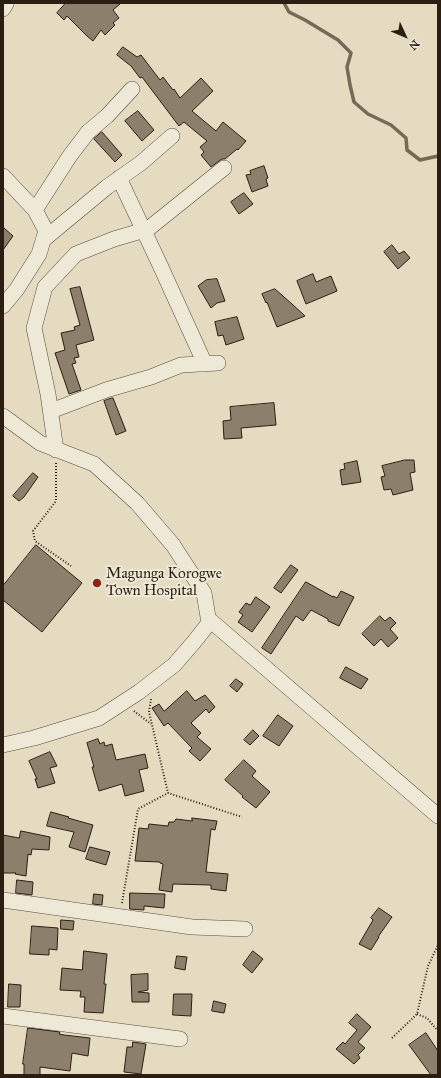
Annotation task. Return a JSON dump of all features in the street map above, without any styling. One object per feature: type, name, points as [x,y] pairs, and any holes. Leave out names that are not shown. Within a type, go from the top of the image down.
[{"type":"street","points":[[3,9],[6,3]]},
{"type":"street","points":[[35,210],[51,188],[69,157],[88,132],[107,116],[132,89]]},
{"type":"street","points":[[43,240],[101,192],[141,163],[172,136]]},
{"type":"street","points":[[56,450],[48,394],[34,328],[45,287],[76,254],[114,239],[148,229],[224,168]]},
{"type":"street","points":[[3,176],[35,210],[46,231],[39,254],[17,289],[3,306]]},
{"type":"street","points":[[51,411],[106,390],[151,377],[182,365],[211,364],[119,178]]},
{"type":"street","points":[[3,416],[40,443],[94,464],[137,503],[173,545],[204,593],[209,623]]},
{"type":"street","points":[[3,745],[34,738],[99,718],[139,692],[174,665],[211,620],[438,816]]},
{"type":"street","points":[[3,900],[192,927],[245,929]]},
{"type":"street","points":[[3,1016],[180,1039]]},
{"type":"path","points":[[56,450],[56,501],[33,531],[35,541],[71,566]]},
{"type":"path","points":[[154,680],[149,712],[168,793]]},
{"type":"path","points":[[123,702],[152,724]]},
{"type":"path","points":[[120,916],[138,809],[168,793],[242,817]]},
{"type":"path","points":[[392,1038],[417,1014],[428,966],[438,946]]},
{"type":"path","points":[[417,1014],[427,1018],[438,1032]]},
{"type":"building","points":[[66,3],[121,3],[113,10],[119,18],[113,23],[115,25],[105,35],[101,30],[93,41],[67,16],[64,20],[57,13]]},
{"type":"building","points":[[123,47],[137,57],[141,55],[160,80],[163,77],[180,98],[201,78],[213,91],[192,111],[216,131],[223,122],[246,141],[238,150],[237,149],[225,159],[222,159],[211,167],[201,155],[204,152],[200,147],[207,141],[184,122],[179,126],[142,77],[140,78],[131,66],[117,55]]},
{"type":"building","points":[[138,111],[154,130],[142,141],[125,121]]},
{"type":"building","points":[[102,132],[122,155],[115,162],[94,139]]},
{"type":"building","points":[[264,166],[268,178],[266,179],[268,186],[252,192],[246,175],[251,174],[250,171]]},
{"type":"building","points":[[244,193],[253,204],[239,214],[231,202]]},
{"type":"building","points":[[3,227],[13,236],[3,250]]},
{"type":"building","points":[[392,245],[399,254],[404,251],[410,258],[398,269],[384,252]]},
{"type":"building","points":[[313,274],[316,282],[331,276],[337,291],[306,304],[297,281]]},
{"type":"building","points":[[217,279],[225,301],[217,303],[211,308],[198,286],[206,280]]},
{"type":"building","points":[[80,287],[94,340],[76,345],[79,357],[74,358],[76,363],[72,364],[81,390],[69,394],[55,353],[65,350],[61,333],[75,330],[74,327],[80,325],[70,289]]},
{"type":"building","points":[[275,289],[305,316],[277,327],[267,302],[266,303],[262,294]]},
{"type":"building","points":[[237,317],[244,339],[226,345],[223,335],[218,336],[215,322]]},
{"type":"building","points":[[112,398],[126,431],[116,435],[104,401]]},
{"type":"building","points":[[274,403],[276,425],[241,428],[242,438],[224,439],[223,421],[231,420],[230,407]]},
{"type":"building","points":[[405,460],[414,460],[415,472],[410,473],[413,490],[393,495],[391,489],[384,490],[381,477],[385,476],[382,466]]},
{"type":"building","points":[[357,461],[361,482],[342,485],[340,470],[345,469],[344,464]]},
{"type":"building","points":[[33,473],[38,477],[24,497],[19,501],[13,496]]},
{"type":"building","points":[[36,545],[82,583],[42,632],[3,600],[3,586]]},
{"type":"building","points":[[291,565],[298,570],[281,593],[274,588]]},
{"type":"building","points":[[306,582],[333,597],[337,598],[341,591],[354,597],[339,626],[311,610],[303,621],[296,616],[271,654],[262,648]]},
{"type":"building","points":[[256,597],[270,607],[252,632],[238,622],[243,615],[239,612],[246,603],[250,605]]},
{"type":"building","points":[[380,616],[385,621],[390,617],[396,623],[390,629],[398,638],[388,647],[381,639],[374,646],[362,634]]},
{"type":"building","points":[[346,667],[368,679],[361,689],[340,678]]},
{"type":"building","points":[[236,679],[243,684],[237,692],[230,686]]},
{"type":"building","points":[[187,691],[195,701],[205,695],[215,707],[209,713],[206,709],[191,723],[201,733],[197,737],[211,749],[200,761],[189,751],[192,748],[168,723],[164,726],[152,708],[159,704],[164,711]]},
{"type":"building","points":[[278,715],[293,726],[279,746],[263,736]]},
{"type":"building","points":[[253,730],[259,736],[250,745],[244,740]]},
{"type":"building","points":[[98,739],[100,744],[104,742],[105,746],[112,744],[116,760],[145,754],[148,768],[139,770],[144,791],[125,796],[122,784],[99,791],[87,743]]},
{"type":"building","points":[[50,752],[57,766],[50,768],[55,783],[38,788],[35,779],[37,779],[29,761]]},
{"type":"building","points":[[244,760],[256,771],[252,776],[270,792],[256,808],[242,797],[243,796],[225,780]]},
{"type":"building","points":[[51,812],[93,825],[85,852],[69,847],[74,832],[47,826]]},
{"type":"building","points":[[192,818],[217,821],[215,830],[211,829],[206,872],[228,874],[226,891],[211,889],[211,885],[173,884],[172,892],[159,890],[163,864],[160,862],[135,861],[139,828],[148,829],[149,824],[168,826],[169,822],[174,822],[176,819],[192,821]]},
{"type":"building","points":[[21,831],[50,837],[49,850],[32,849],[31,855],[28,854],[26,876],[15,874],[16,873],[3,873],[3,835],[19,838]]},
{"type":"building","points":[[90,847],[110,852],[106,865],[86,859]]},
{"type":"building","points":[[17,880],[33,882],[32,895],[16,893]]},
{"type":"building","points":[[130,893],[165,894],[164,908],[144,906],[144,910],[130,909]]},
{"type":"building","points":[[94,894],[103,895],[102,905],[93,904]]},
{"type":"building","points":[[379,908],[392,917],[371,950],[359,944],[373,920],[371,918]]},
{"type":"building","points":[[61,920],[74,921],[73,930],[61,929]]},
{"type":"building","points":[[32,926],[58,928],[57,950],[49,949],[49,955],[30,954]]},
{"type":"building","points":[[84,951],[107,954],[103,1013],[84,1012],[85,997],[80,997],[81,991],[60,990],[62,968],[82,970]]},
{"type":"building","points":[[253,951],[263,959],[252,973],[243,965]]},
{"type":"building","points":[[177,956],[187,957],[185,970],[175,968]]},
{"type":"building","points":[[148,974],[148,990],[138,992],[149,993],[149,1002],[132,1002],[131,975]]},
{"type":"building","points":[[9,984],[21,985],[20,1007],[8,1007]]},
{"type":"building","points":[[174,994],[192,994],[191,1016],[173,1015]]},
{"type":"building","points":[[214,1001],[226,1004],[224,1013],[212,1011]]},
{"type":"building","points":[[357,1014],[371,1027],[358,1042],[365,1048],[358,1055],[360,1058],[354,1064],[336,1049],[343,1042],[345,1044],[357,1030],[349,1023]]},
{"type":"building","points":[[28,1028],[90,1038],[88,1056],[72,1053],[70,1071],[40,1067],[40,1075],[24,1075],[23,1064]]},
{"type":"building","points":[[426,1033],[438,1051],[438,1075],[431,1075],[409,1045]]},
{"type":"building","points":[[133,1042],[146,1044],[141,1074],[124,1072],[127,1047],[132,1047]]},
{"type":"waterway","points":[[284,3],[289,12],[338,40],[351,53],[347,67],[354,102],[368,114],[391,125],[406,138],[407,150],[420,160],[438,156]]},
{"type":"place","name":"Magunga Korogwe Town Hospital","points":[[97,583]]}]
